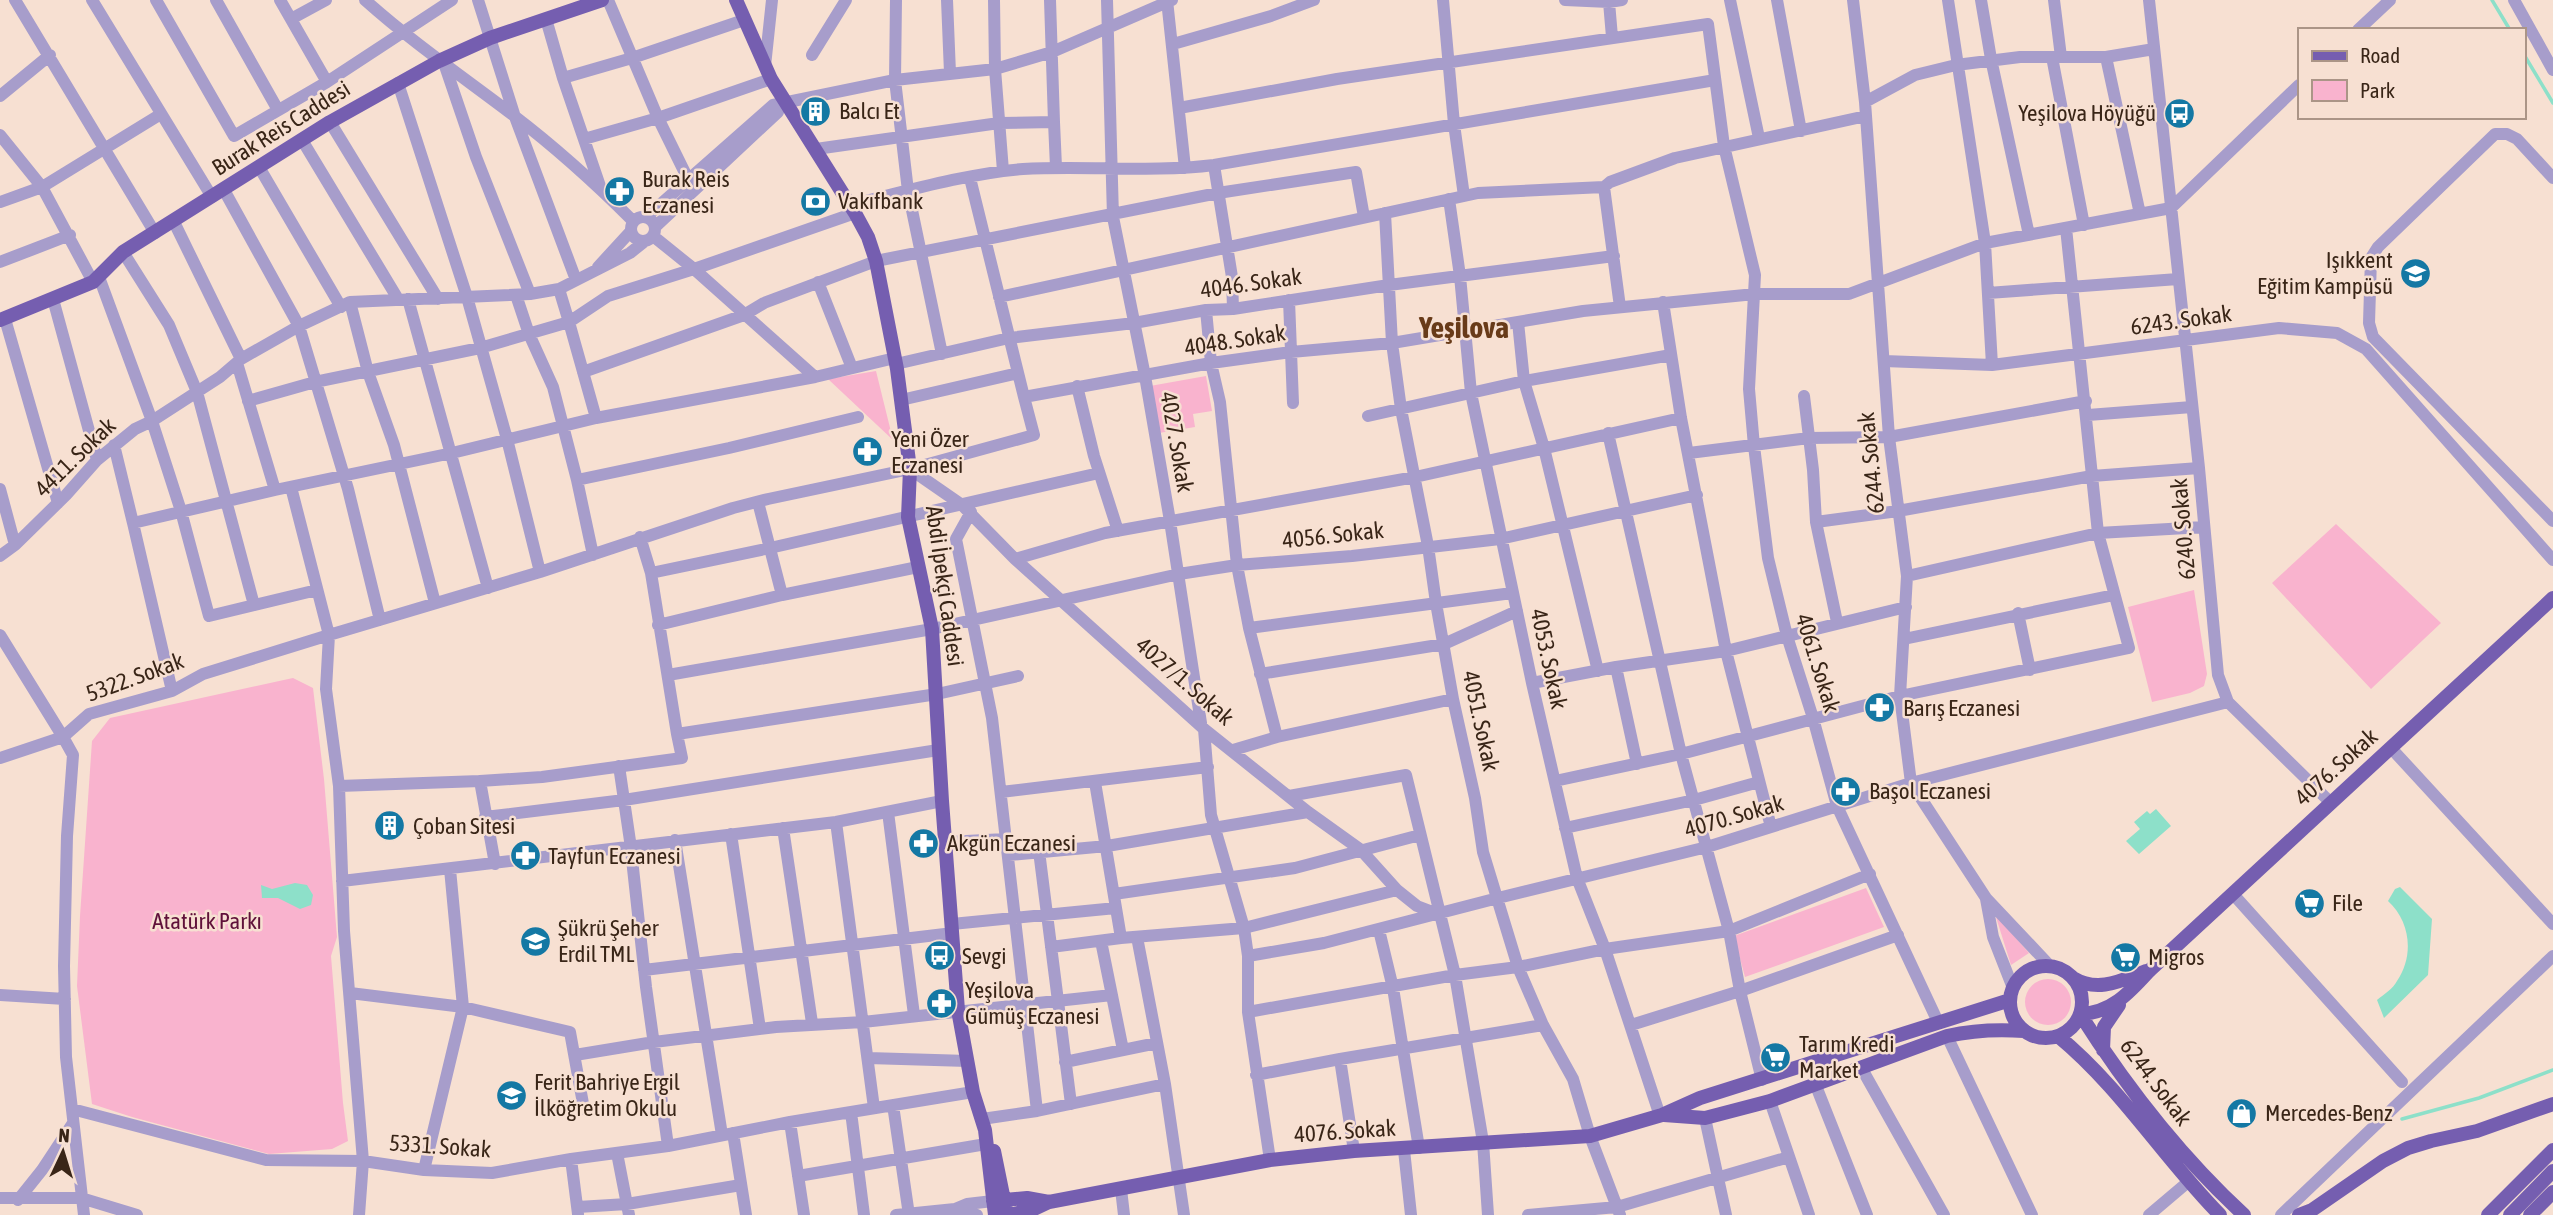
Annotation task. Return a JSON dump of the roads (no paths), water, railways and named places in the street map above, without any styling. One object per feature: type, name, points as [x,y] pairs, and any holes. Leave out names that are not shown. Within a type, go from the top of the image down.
[{"type":"main road","name":"Burak Reis Caddesi","points":[[2,319],[96,279],[123,252],[330,122],[398,83],[490,38],[602,0]]},
{"type":"main road","name":"Abdi İpekçi Caddesi","points":[[736,0],[782,103],[817,149],[853,209],[868,237],[876,261],[895,361],[910,469],[908,517],[932,629],[938,750],[958,1010],[973,1092],[984,1131],[994,1152],[997,1205],[1009,1215]]},
{"type":"main road","name":"4076. Sokak","points":[[2080,1014],[2095,1014],[2125,997],[2150,970],[2330,802],[2553,598]]},
{"type":"main road","points":[[2039,967],[2052,967],[2063,970],[2072,978],[2081,995],[2080,1014],[2075,1024],[2058,1036],[2046,1038],[2024,1031],[2011,1012],[2011,994],[2019,978],[2039,967]]},
{"type":"main road","name":"4076. Sokak","points":[[2072,978],[2085,985],[2094,986],[2150,970]]},
{"type":"main road","name":"4076. Sokak","points":[[997,1205],[1049,1208],[1121,1189],[1270,1160],[1590,1136],[1661,1116],[1700,1098],[1762,1080],[2011,994]]},
{"type":"main road","points":[[2104,1052],[2104,1027],[2125,997]]},
{"type":"main road","name":"6244. Sokak","points":[[2080,1014],[2104,1052],[2175,1146],[2194,1178]]},
{"type":"main road","name":"4076. Sokak","points":[[1661,1116],[1705,1118],[1770,1101],[1947,1036],[1989,1029],[2024,1031]]},
{"type":"main road","name":"6244. Sokak","points":[[2058,1036],[2101,1074],[2194,1178]]},
{"type":"main road","points":[[2299,1215],[2312,1210],[2401,1152],[2431,1140],[2477,1130],[2553,1104]]},
{"type":"main road","points":[[2488,1215],[2553,1150]]},
{"type":"main road","points":[[2510,1215],[2553,1171]]},
{"type":"main road","points":[[2194,1178],[2240,1211],[2254,1215]]},
{"type":"main road","points":[[2194,1178],[2220,1215]]},
{"type":"main road","name":"4076. Sokak","points":[[995,1181],[1027,1208]]},
{"type":"main road","points":[[2530,1215],[2553,1192]]},
{"type":"main road","points":[[1009,1215],[1027,1208]]},
{"type":"street","points":[[15,0],[155,233]]},
{"type":"street","points":[[92,0],[161,114],[218,194],[299,326],[344,475],[380,620]]},
{"type":"street","points":[[156,0],[234,136],[327,82],[452,0]]},
{"type":"street","points":[[216,0],[278,110]]},
{"type":"street","points":[[280,0],[327,82]]},
{"type":"street","points":[[291,19],[326,0]]},
{"type":"street","points":[[365,0],[401,32],[515,117],[601,190],[632,226],[636,239],[651,235]]},
{"type":"street","points":[[478,0],[515,117],[576,280]]},
{"type":"street","points":[[608,0],[658,118],[688,179]]},
{"type":"street","points":[[584,139],[658,118],[768,72],[772,0]]},
{"type":"street","points":[[812,55],[846,0]]},
{"type":"street","points":[[896,0],[895,80],[908,191],[942,354]]},
{"type":"street","points":[[947,0],[950,73]]},
{"type":"street","points":[[994,0],[995,69],[1003,172]]},
{"type":"street","points":[[1050,0],[1056,167]]},
{"type":"street","name":"4027. Sokak","points":[[1107,0],[1113,213],[1170,521],[1208,767],[1211,815],[1244,928],[1248,956],[1248,1012],[1270,1160]]},
{"type":"street","points":[[1173,44],[1271,16],[1314,0]]},
{"type":"street","points":[[1443,0],[1454,124],[1464,196]]},
{"type":"street","points":[[1179,108],[1337,79],[1612,37],[1616,1],[1565,0]]},
{"type":"street","points":[[1730,0],[1759,138]]},
{"type":"street","points":[[1777,0],[1801,131]]},
{"type":"street","name":"6244. Sokak","points":[[1853,0],[1866,102],[1889,437],[1907,576],[1900,696],[1911,783],[1986,898],[2052,967]]},
{"type":"street","points":[[1948,0],[1985,243],[1992,365]]},
{"type":"street","points":[[1981,0],[2029,235]]},
{"type":"street","points":[[2054,0],[2056,57],[2084,225]]},
{"type":"street","name":"6240. Sokak","points":[[2149,0],[2218,674],[2228,702],[2330,802]]},
{"type":"street","points":[[2360,28],[2390,0]]},
{"type":"street","points":[[2514,0],[2553,69]]},
{"type":"street","points":[[595,270],[636,218],[646,217],[773,105],[895,80],[995,69],[1052,52],[1169,1],[1185,169]]},
{"type":"street","points":[[546,19],[601,190]]},
{"type":"street","points":[[563,78],[744,20]]},
{"type":"street","name":"4061. Sokak","points":[[1612,37],[1708,24],[1724,146],[1755,275],[1749,389],[1768,558],[1787,636],[1837,806],[1938,1021]]},
{"type":"street","points":[[1866,102],[1914,75],[1956,65],[1991,59],[2106,57],[2154,49]]},
{"type":"street","points":[[1,94],[50,55]]},
{"type":"street","points":[[2106,57],[2140,214]]},
{"type":"street","points":[[442,63],[523,295],[529,334],[553,387],[593,555]]},
{"type":"street","points":[[248,401],[315,382],[480,348],[569,322],[608,296],[694,269],[908,191],[1003,172],[1056,167],[1185,169],[1715,80]]},
{"type":"street","points":[[398,83],[467,297],[507,439],[540,572]]},
{"type":"street","points":[[2171,208],[2298,86]]},
{"type":"street","points":[[346,305],[403,299],[523,295],[559,289],[630,253],[778,112],[782,103]]},
{"type":"street","points":[[0,202],[42,187],[161,114]]},
{"type":"street","points":[[999,297],[1478,193],[1604,187],[1610,182],[1675,158],[1866,116]]},
{"type":"street","points":[[330,122],[438,299]]},
{"type":"street","points":[[817,149],[999,123],[1054,122]]},
{"type":"street","points":[[2553,178],[2517,139],[2507,134],[2495,134],[2378,247],[2371,258],[2369,323],[2373,337],[2553,521]]},
{"type":"street","points":[[0,135],[42,187],[96,279],[152,421],[181,510],[209,616],[317,590]]},
{"type":"street","points":[[302,140],[403,299],[452,453],[488,587]]},
{"type":"street","points":[[1214,164],[1232,277],[1233,309]]},
{"type":"street","points":[[259,167],[346,305],[399,464],[435,603]]},
{"type":"street","points":[[583,372],[744,315],[764,303],[876,261],[1113,213],[1218,193],[1356,173],[1364,217]]},
{"type":"street","points":[[910,469],[1034,435],[970,178]]},
{"type":"street","points":[[1604,187],[1620,307]]},
{"type":"street","name":"4053. Sokak","points":[[1449,199],[1460,276],[1471,393],[1500,539],[1577,878],[1605,949],[1661,1116]]},
{"type":"street","name":"4048. Sokak","points":[[1024,397],[1211,363],[1291,352],[1392,343],[1620,307],[1755,294],[1849,294],[1879,285],[1985,243],[2171,208]]},
{"type":"street","name":"4051. Sokak","points":[[1384,213],[1392,343],[1401,409],[1483,852],[1518,967],[1543,1025],[1573,1079],[1590,1136],[1619,1211]]},
{"type":"street","points":[[646,217],[654,222],[651,235]]},
{"type":"street","points":[[174,222],[239,361],[275,490]]},
{"type":"street","points":[[1555,781],[1681,754],[1900,696],[2129,648],[2098,533],[2088,415],[2066,228]]},
{"type":"street","points":[[0,262],[70,235]]},
{"type":"street","points":[[651,235],[694,269],[815,377]]},
{"type":"street","points":[[123,252],[169,325],[197,392],[254,605]]},
{"type":"street","name":"4046. Sokak","points":[[133,523],[181,510],[452,453],[596,418],[852,368],[942,354],[1009,338],[1614,256]]},
{"type":"street","points":[[1988,293],[2178,279]]},
{"type":"street","points":[[818,282],[852,368]]},
{"type":"street","points":[[559,289],[596,418]]},
{"type":"street","points":[[54,299],[97,460]]},
{"type":"street","points":[[1289,300],[1293,403]]},
{"type":"street","points":[[1663,302],[1681,418],[1726,651],[1771,827]]},
{"type":"street","name":"4411. Sokak","points":[[0,556],[58,503],[97,460],[135,429],[197,392],[239,361],[299,326],[346,305]]},
{"type":"street","points":[[1206,310],[1211,363],[1220,402],[1237,565],[1249,628],[1277,737]]},
{"type":"street","points":[[2,319],[58,503]]},
{"type":"street","points":[[1518,322],[1524,381],[1544,448],[1598,671]]},
{"type":"street","name":"6243. Sokak","points":[[1884,361],[1992,365],[2280,328],[2337,333],[2366,349],[2553,560]]},
{"type":"street","points":[[1368,416],[1524,381],[1671,355]]},
{"type":"street","points":[[901,400],[1018,373]]},
{"type":"street","points":[[1077,386],[1099,473],[1118,531]]},
{"type":"street","points":[[1804,396],[1816,523],[1838,622]]},
{"type":"street","points":[[1689,453],[1809,438],[1889,437],[2086,401]]},
{"type":"street","points":[[2088,415],[2192,407]]},
{"type":"street","points":[[577,480],[858,417]]},
{"type":"street","points":[[1014,559],[1118,531],[1415,477],[1681,418]]},
{"type":"street","points":[[1608,433],[1681,754],[1729,931],[1762,1080]]},
{"type":"street","points":[[114,445],[172,691]]},
{"type":"street","points":[[1816,523],[2092,476],[2199,468]]},
{"type":"street","name":"5322. Sokak","points":[[63,737],[89,714],[172,691],[203,674],[540,572],[640,537],[758,502],[910,469]]},
{"type":"street","name":"4027/1. Sokak","points":[[910,469],[967,509],[1014,559],[1202,726],[1308,812],[1361,850],[1397,890],[1417,906],[1439,915]]},
{"type":"street","points":[[652,573],[908,517],[967,509],[1099,473]]},
{"type":"street","points":[[291,486],[329,635],[326,689],[340,786],[342,881],[363,1161],[359,1215]]},
{"type":"street","points":[[0,489],[15,545]]},
{"type":"street","name":"4056. Sokak","points":[[668,675],[932,629],[1178,574],[1237,565],[1500,539],[1697,495]]},
{"type":"street","points":[[758,502],[782,595]]},
{"type":"street","points":[[967,509],[956,539],[985,684],[1001,792],[1013,918],[1037,1111]]},
{"type":"street","points":[[1907,576],[2098,533],[2204,527]]},
{"type":"street","points":[[340,786],[542,777],[682,758],[658,625],[652,573],[640,537]]},
{"type":"street","points":[[658,625],[782,595],[918,567]]},
{"type":"street","points":[[1249,628],[1512,593]]},
{"type":"street","points":[[1904,639],[2113,594]]},
{"type":"street","points":[[1532,683],[1616,667],[1726,651],[1906,607]]},
{"type":"street","points":[[1260,674],[1444,644],[1517,611]]},
{"type":"street","points":[[2018,613],[2030,670]]},
{"type":"street","points":[[0,635],[73,755],[67,836],[66,1057],[84,1215]]},
{"type":"street","points":[[1616,667],[1637,764]]},
{"type":"street","points":[[677,734],[937,694],[1018,676]]},
{"type":"street","points":[[1233,750],[1277,737],[1453,699]]},
{"type":"street","name":"4070. Sokak","points":[[1248,956],[1379,930],[1707,847],[1911,783],[2228,702]]},
{"type":"street","points":[[0,758],[63,737]]},
{"type":"street","points":[[2391,748],[2553,924]]},
{"type":"street","points":[[485,817],[624,800],[938,750]]},
{"type":"street","points":[[619,766],[668,1146]]},
{"type":"street","points":[[1001,792],[1208,767]]},
{"type":"street","points":[[1289,796],[1406,775],[1455,975],[1483,1142],[1488,1215]]},
{"type":"street","points":[[480,781],[495,864]]},
{"type":"street","points":[[1095,782],[1121,938]]},
{"type":"street","points":[[1566,828],[1694,800],[1759,782]]},
{"type":"street","points":[[342,881],[836,822],[942,801]]},
{"type":"street","points":[[888,812],[915,1015]]},
{"type":"street","points":[[1009,855],[1107,846],[1308,812]]},
{"type":"street","points":[[836,822],[874,1108]]},
{"type":"street","points":[[783,828],[812,1023]]},
{"type":"street","points":[[731,834],[760,1029]]},
{"type":"street","points":[[1114,894],[1295,868],[1420,835]]},
{"type":"street","points":[[946,842],[1006,839]]},
{"type":"street","points":[[675,840],[707,1035],[746,1215]]},
{"type":"street","points":[[1039,851],[1071,1104]]},
{"type":"street","points":[[424,1170],[463,1007],[450,869]]},
{"type":"street","points":[[1248,1012],[1455,975],[1518,967],[1605,949],[1729,931],[1870,874]]},
{"type":"street","points":[[1051,947],[1244,928],[1397,890]]},
{"type":"street","points":[[2233,894],[2402,1082]]},
{"type":"street","name":"6244. Sokak","points":[[1986,898],[1993,937],[2011,994]]},
{"type":"street","points":[[644,971],[696,962],[904,938],[1013,918],[1116,908]]},
{"type":"street","points":[[1379,930],[1393,988],[1402,1048],[1412,1149],[1411,1215]]},
{"type":"street","points":[[1631,1025],[1898,935]]},
{"type":"street","points":[[1137,937],[1165,1084],[1184,1215]]},
{"type":"street","points":[[1101,941],[1123,1050]]},
{"type":"street","points":[[2281,1215],[2553,956]]},
{"type":"street","points":[[349,993],[463,1007],[570,1032],[584,1109]]},
{"type":"street","points":[[0,995],[65,999]]},
{"type":"street","points":[[575,1055],[654,1042],[812,1023],[863,1021],[1112,995]]},
{"type":"street","points":[[1256,1075],[1543,1025]]},
{"type":"street","points":[[1947,1036],[2030,1212],[2014,1215]]},
{"type":"street","points":[[1065,1062],[1157,1043]]},
{"type":"street","points":[[868,1058],[968,1061]]},
{"type":"street","points":[[1340,1059],[1354,1152]]},
{"type":"street","points":[[1862,1069],[1944,1215]]},
{"type":"street","points":[[798,1176],[901,1158],[1037,1111],[1165,1084]]},
{"type":"street","points":[[1816,1086],[1867,1215]]},
{"type":"street","name":"5331. Sokak","points":[[72,1109],[266,1160],[363,1161],[424,1170],[492,1172],[668,1146],[790,1122],[973,1092]]},
{"type":"street","points":[[1770,1101],[1808,1215]]},
{"type":"street","points":[[893,1105],[901,1158],[905,1214],[997,1205]]},
{"type":"street","points":[[851,1112],[864,1215]]},
{"type":"street","points":[[1705,1118],[1726,1215]]},
{"type":"street","points":[[790,1122],[804,1215]]},
{"type":"street","points":[[18,1200],[73,1123]]},
{"type":"street","points":[[617,1153],[628,1209]]},
{"type":"street","points":[[1535,1214],[1619,1211],[1789,1157]]},
{"type":"street","points":[[571,1159],[578,1211],[628,1209],[741,1185]]},
{"type":"street","points":[[2149,1215],[2194,1178]]},
{"type":"street","points":[[975,1209],[995,1181]]},
{"type":"street","points":[[1121,1189],[1124,1215]]},
{"type":"street","points":[[0,1198],[81,1198],[137,1215]]},
{"type":"water","points":[[2156,809],[2171,826],[2139,854],[2126,841],[2140,829],[2134,822],[2147,811],[2150,814]]},
{"type":"water","points":[[295,883],[307,885],[313,895],[311,905],[300,909],[278,898],[262,898],[261,885],[272,889]]},
{"type":"water","points":[[2400,887],[2432,919],[2428,975],[2384,1018],[2377,1000],[2395,984],[2408,950],[2402,919],[2388,901],[2395,889]]},
{"type":"waterway","points":[[2492,0],[2509,28]]},
{"type":"waterway","points":[[2525,56],[2553,103]]},
{"type":"waterway","points":[[2402,1119],[2479,1098],[2553,1070]]},
{"type":"place","name":"Balcı Et","points":[[816,111]]},
{"type":"place","name":"Yeşilova Höyüğü","points":[[2179,113]]},
{"type":"place","name":"Burak Reis Eczanesi","points":[[619,192]]},
{"type":"place","name":"Vakıfbank","points":[[815,201]]},
{"type":"place","name":"Işıkkent Eğitim Kampüsü","points":[[2416,273]]},
{"type":"place","name":"Yeni Özer Eczanesi","points":[[868,452]]},
{"type":"place","name":"Barış Eczanesi","points":[[1880,708]]},
{"type":"place","name":"Başol Eczanesi","points":[[1846,791]]},
{"type":"place","name":"Çoban Sitesi","points":[[390,826]]},
{"type":"place","name":"Akgün Eczanesi","points":[[924,843]]},
{"type":"place","name":"Tayfun Eczanesi","points":[[525,856]]},
{"type":"place","name":"File","points":[[2309,903]]},
{"type":"place","name":"Şükrü Şeher Erdil TML","points":[[535,941]]},
{"type":"place","name":"Sevgi","points":[[939,956]]},
{"type":"place","name":"Migros","points":[[2125,957]]},
{"type":"place","name":"Yeşilova Gümüş Eczanesi","points":[[942,1003]]},
{"type":"place","name":"Tarım Kredi Market","points":[[1776,1057]]},
{"type":"place","name":"Ferit Bahriye Ergil İlköğretim Okulu","points":[[511,1095]]},
{"type":"place","name":"Mercedes-Benz","points":[[2242,1113]]},
{"type":"district","name":"Yeşilova","points":[[1464,327]]},
{"type":"park label","name":"Atatürk Parkı","points":[[207,921]]}]
